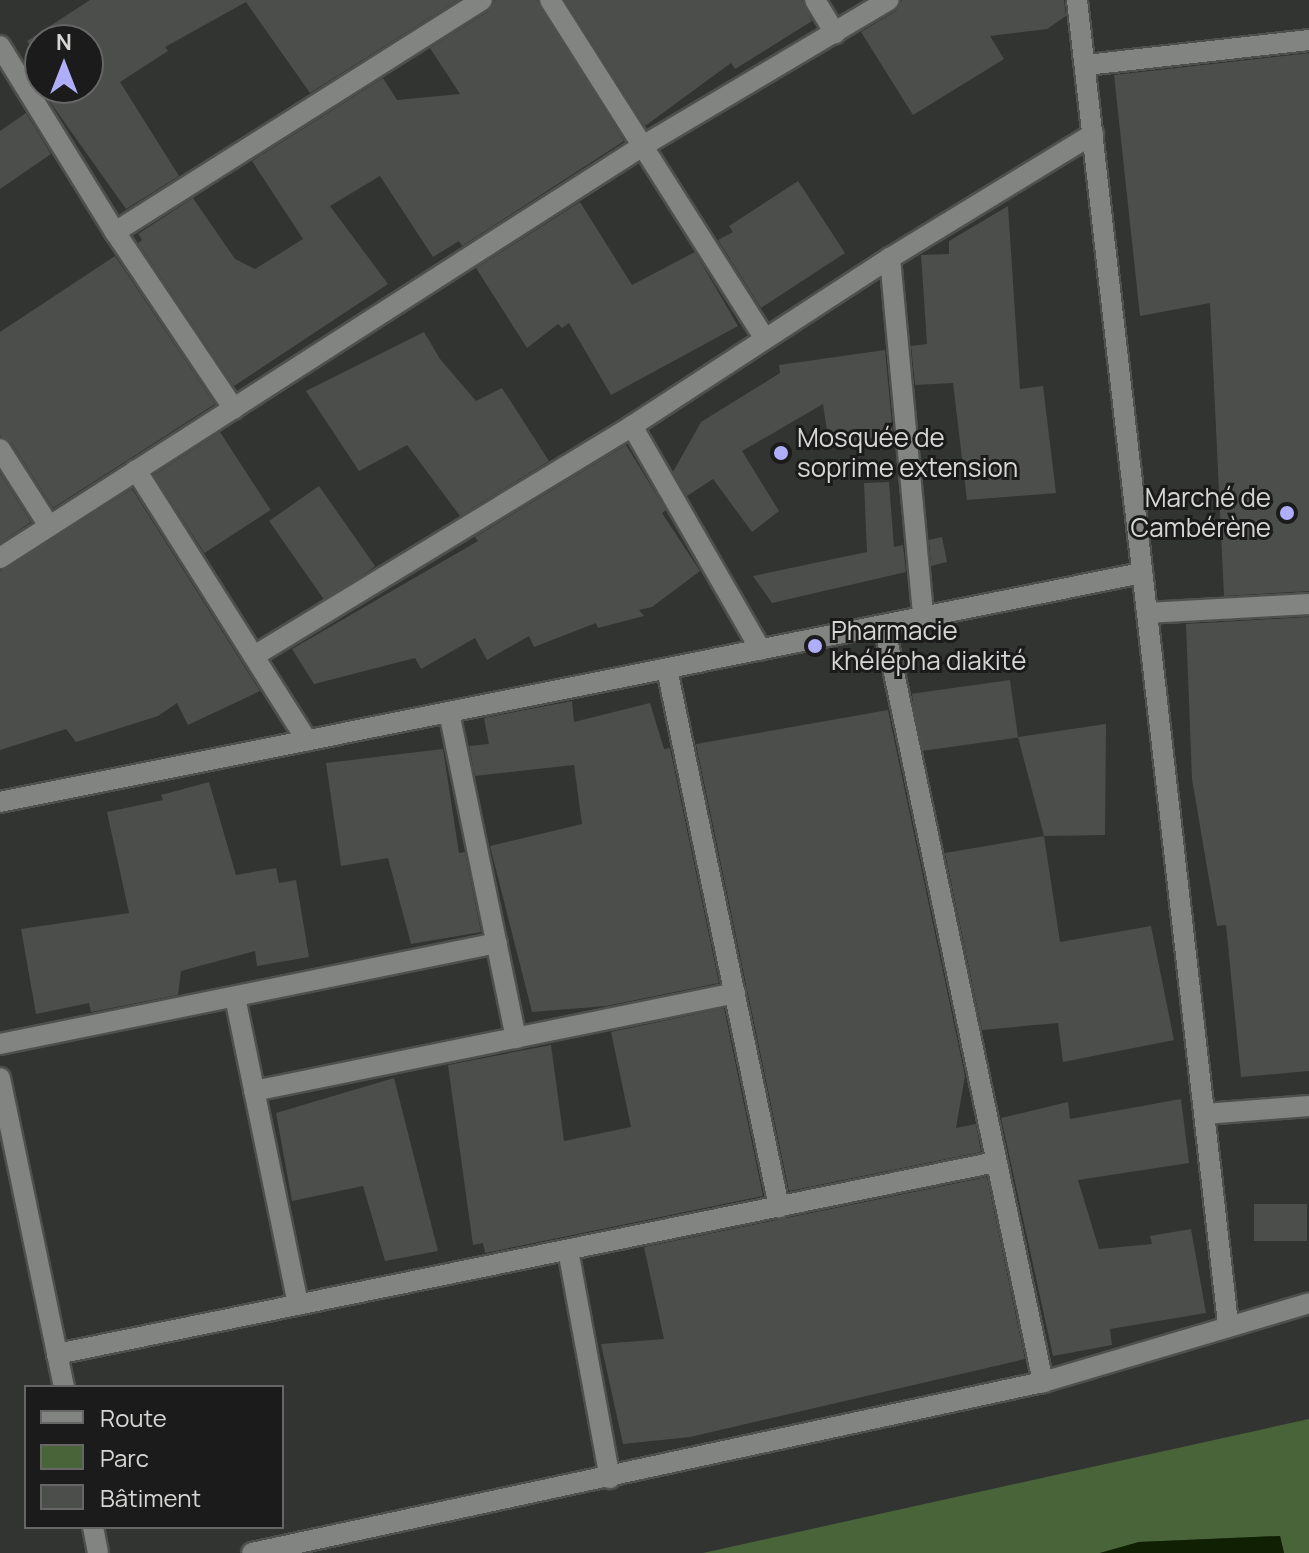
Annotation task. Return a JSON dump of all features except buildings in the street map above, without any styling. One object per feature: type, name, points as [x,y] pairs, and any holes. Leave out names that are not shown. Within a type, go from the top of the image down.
[{"type":"street","points":[[115,232],[482,0]]},
{"type":"street","points":[[550,0],[765,339]]},
{"type":"street","points":[[815,0],[835,33]]},
{"type":"street","points":[[0,558],[641,147],[889,0]]},
{"type":"street","points":[[1077,0],[1228,1323]]},
{"type":"street","points":[[1086,65],[1309,40]]},
{"type":"street","points":[[0,46],[115,232],[234,409]]},
{"type":"street","points":[[254,656],[632,426],[890,258],[1093,134]]},
{"type":"street","points":[[890,258],[923,617]]},
{"type":"street","points":[[632,426],[761,650]]},
{"type":"street","points":[[0,449],[49,526]]},
{"type":"street","points":[[136,470],[307,741]]},
{"type":"street","points":[[0,802],[1142,573]]},
{"type":"street","points":[[1147,613],[1309,604]]},
{"type":"street","points":[[884,625],[1043,1382]]},
{"type":"street","points":[[667,669],[779,1207]]},
{"type":"street","points":[[449,712],[516,1038]]},
{"type":"street","points":[[0,1044],[497,943]]},
{"type":"street","points":[[254,1091],[735,993]]},
{"type":"street","points":[[235,997],[298,1305]]},
{"type":"street","points":[[0,1078],[64,1385]]},
{"type":"street","points":[[1205,1114],[1309,1106]]},
{"type":"street","points":[[57,1354],[996,1162]]},
{"type":"street","points":[[568,1250],[610,1478]]},
{"type":"street","points":[[252,1553],[1043,1382],[1228,1323],[1309,1303]]},
{"type":"street","points":[[93,1529],[98,1553]]},
{"type":"green space","points":[[1309,1419],[1309,1553],[1284,1553],[1280,1536],[1139,1542],[1100,1553],[703,1553]]},
{"type":"shaded area","points":[[1280,1536],[1284,1553],[1100,1553],[1139,1542]]},
{"type":"place","name":"Mosquée de soprime extension","points":[[781,453]]},
{"type":"place","name":"Marché de Cambérène","points":[[1287,513]]},
{"type":"place","name":"Pharmacie khélépha diakité","points":[[815,646]]}]
